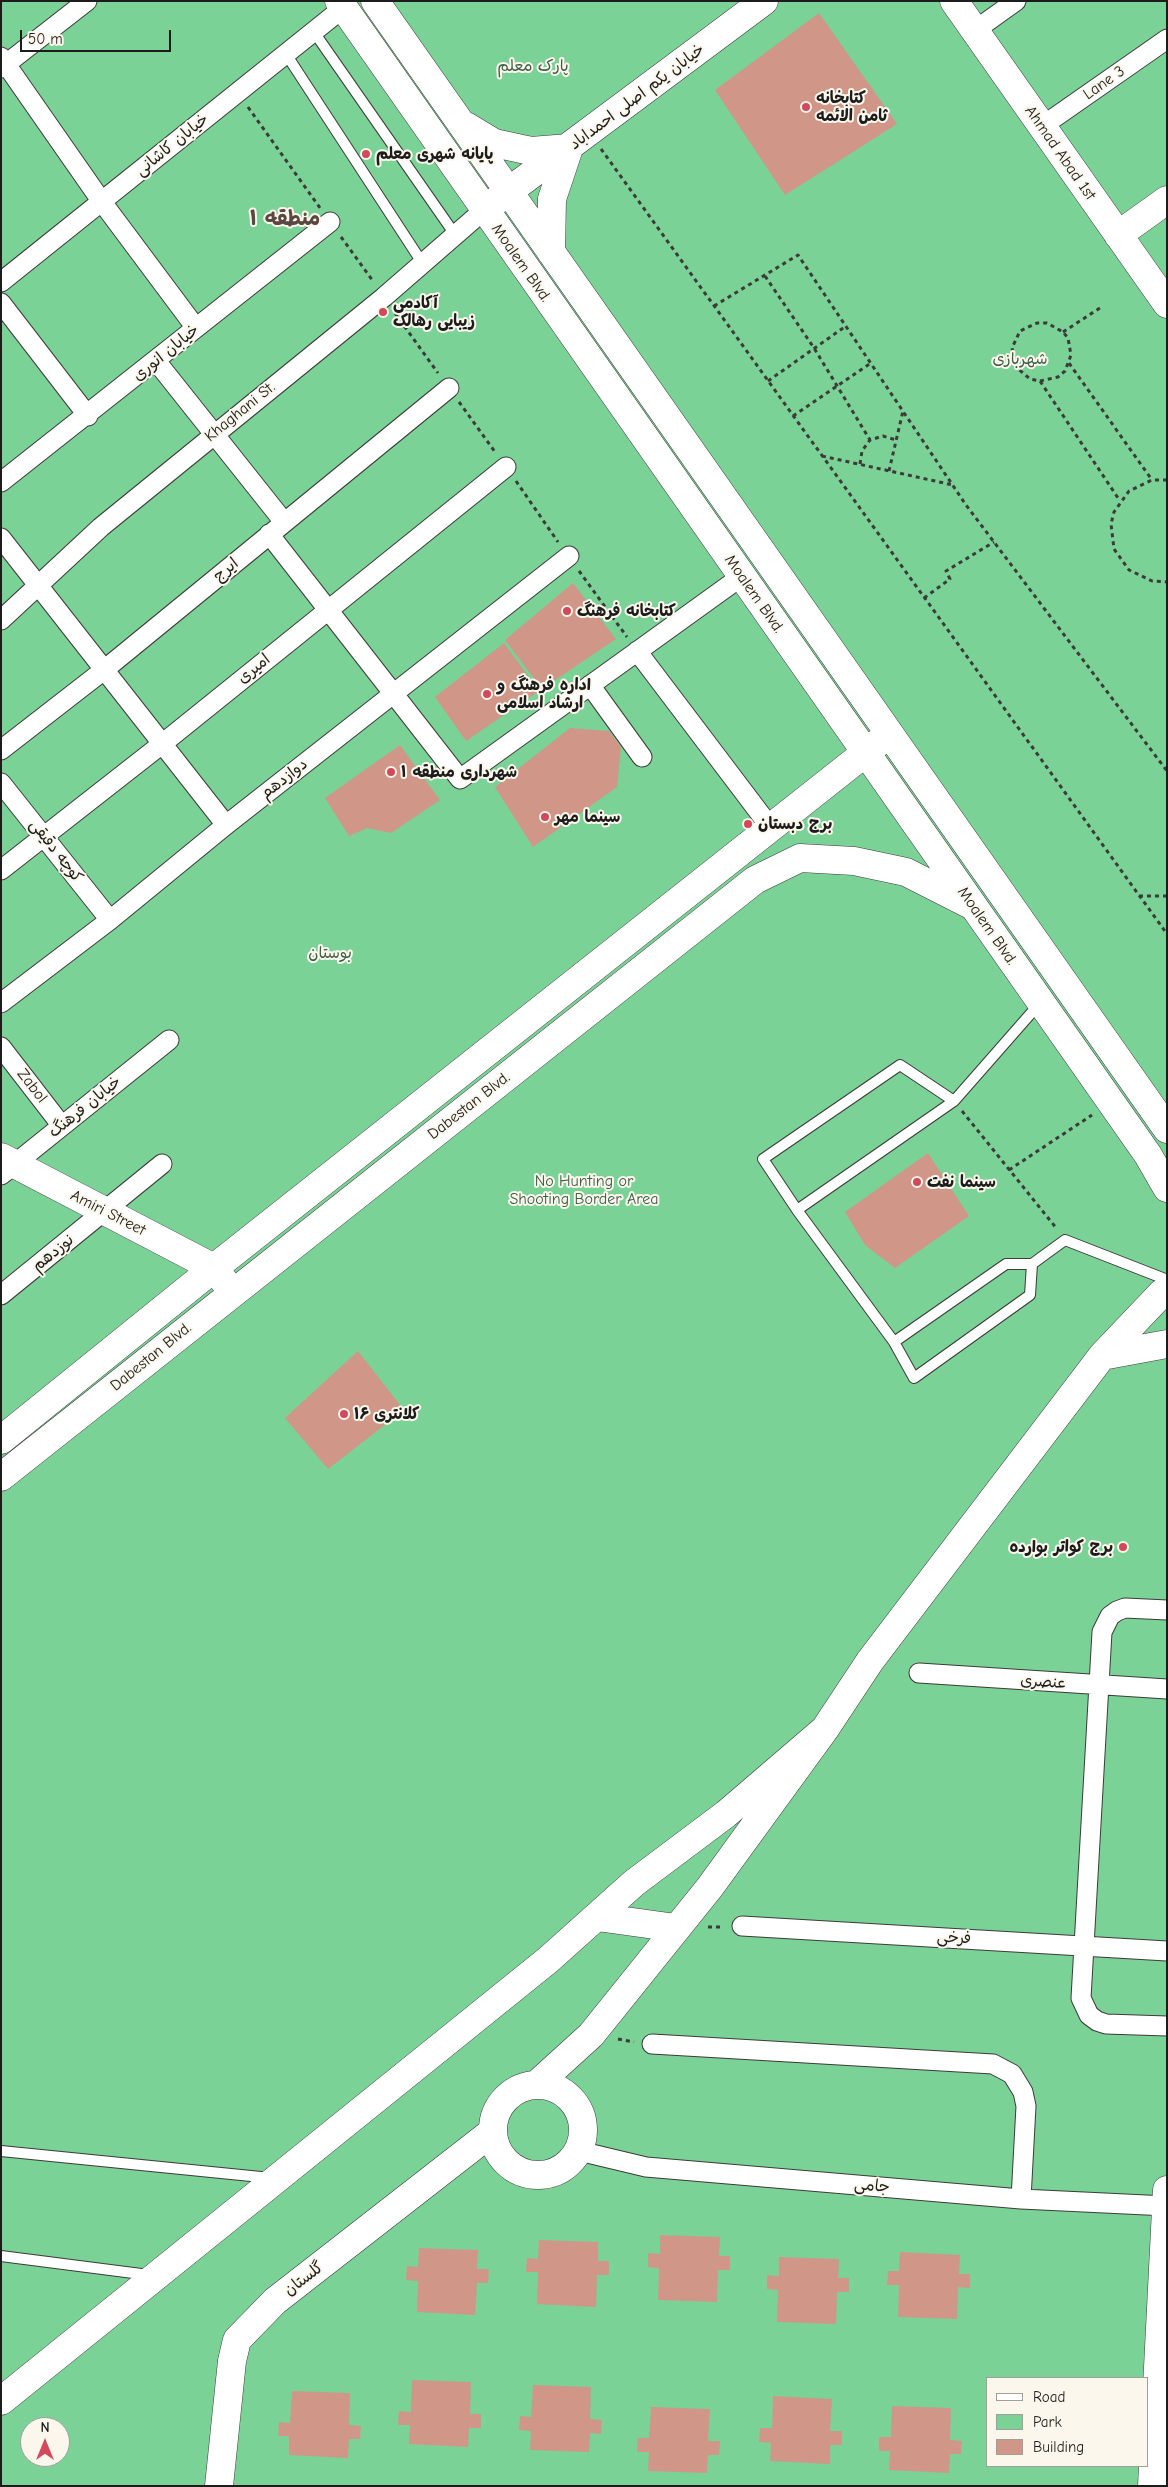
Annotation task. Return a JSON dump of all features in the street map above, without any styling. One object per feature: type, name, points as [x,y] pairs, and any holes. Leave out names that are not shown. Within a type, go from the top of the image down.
[{"type":"street","points":[[87,1],[3,63],[102,202],[196,328]]},
{"type":"street","name":"Moalem Blvd.","points":[[375,1],[1167,1129]]},
{"type":"street","name":"خیابان یکم اصلی احمداباد","points":[[484,210],[764,1]]},
{"type":"street","name":"Ahmad Abad 1st","points":[[954,1],[1167,304]]},
{"type":"street","points":[[974,30],[1016,1]]},
{"type":"street","name":"Moalem Blvd.","points":[[341,5],[1111,1102],[1148,1155],[1167,1188]]},
{"type":"street","name":"خیابان کاشانی","points":[[1,282],[314,32],[341,5]]},
{"type":"street","name":"Lane 3","points":[[1042,127],[1167,39]]},
{"type":"street","points":[[461,123],[494,143],[531,151],[579,140]]},
{"type":"street","points":[[551,252],[552,198],[579,140]]},
{"type":"street","points":[[1118,234],[1167,200]]},
{"type":"street","name":"Khaghani St.","points":[[1,620],[101,526],[214,432],[423,264],[484,210]]},
{"type":"street","name":"خیابان انوری","points":[[1,482],[88,416],[330,222]]},
{"type":"street","points":[[1,303],[88,416]]},
{"type":"street","points":[[156,360],[284,522]]},
{"type":"street","name":"ایرج","points":[[1,750],[104,670],[449,388]]},
{"type":"street","name":"امیری","points":[[1,870],[162,744],[506,467]]},
{"type":"street","points":[[269,534],[460,778],[742,576]]},
{"type":"street","points":[[1,538],[226,825]]},
{"type":"street","name":"دوازدهم","points":[[1,1003],[110,920],[226,825],[569,556]]},
{"type":"street","points":[[638,651],[771,828]]},
{"type":"street","points":[[590,685],[642,757]]},
{"type":"street","name":"Dabestan Blvd.","points":[[1,1440],[214,1268],[890,734]]},
{"type":"street","name":"کوچه دقیقی","points":[[1,783],[110,920]]},
{"type":"street","name":"Dabestan Blvd.","points":[[1,1476],[755,880],[800,858],[854,861],[906,872],[973,906]]},
{"type":"street","name":"خیابان فرهنگ","points":[[6,1166],[62,1126],[168,1040]]},
{"type":"street","name":"Zabol","points":[[1,1047],[62,1126]]},
{"type":"street","name":"نوزدهم","points":[[1,1295],[162,1164]]},
{"type":"street","name":"Amiri Street","points":[[6,1166],[105,1211],[214,1268]]},
{"type":"street","points":[[214,1268],[233,1291]]},
{"type":"street","points":[[536,2085],[559,2089],[576,2105],[584,2128],[579,2150],[563,2168],[540,2175],[517,2170],[500,2155],[492,2132],[497,2109],[513,2092],[536,2085],[591,2035],[710,1887],[825,1730],[870,1661],[1102,1356],[1165,1290]]},
{"type":"street","points":[[1102,1356],[1167,1344]]},
{"type":"street","points":[[1167,1610],[1125,1608],[1110,1616],[1102,1632],[1081,1998],[1089,2015],[1106,2024],[1167,2026]]},
{"type":"street","name":"عنصری","points":[[919,1673],[1167,1689]]},
{"type":"street","points":[[1,2401],[548,1960],[634,1883],[726,1814],[825,1730]]},
{"type":"street","points":[[597,1917],[676,1928]]},
{"type":"street","name":"فرخی","points":[[742,1926],[1167,1951]]},
{"type":"street","points":[[652,2044],[993,2064],[1012,2074],[1023,2092],[1026,2106],[1021,2199]]},
{"type":"street","name":"گلستان","points":[[219,2486],[232,2361],[237,2340],[275,2301],[492,2132]]},
{"type":"street","name":"جامی","points":[[579,2150],[646,2167],[1021,2199],[1166,2201]]},
{"type":"street","points":[[1152,2486],[1166,2201]]},
{"type":"lane","points":[[314,32],[456,236]]},
{"type":"lane","points":[[286,54],[423,264]]},
{"type":"lane","points":[[797,1210],[954,1101],[1040,1002]]},
{"type":"lane","points":[[954,1101],[900,1065],[763,1159],[797,1210],[894,1342],[914,1378],[1030,1295],[1032,1264]]},
{"type":"lane","points":[[894,1342],[1006,1264],[1032,1264],[1065,1240],[1165,1290]]},
{"type":"lane","points":[[1,2151],[277,2178]]},
{"type":"lane","points":[[1,2256],[156,2276]]},
{"type":"path","points":[[579,140],[714,306],[1167,934]]},
{"type":"path","points":[[714,306],[798,255],[953,486],[1167,771]]},
{"type":"path","points":[[765,276],[814,348],[870,440]]},
{"type":"path","points":[[1063,332],[1103,306]]},
{"type":"path","points":[[1037,322],[1056,326],[1063,332],[1071,346],[1069,363],[1058,377],[1040,381],[1030,379],[1016,367],[1013,358],[1015,339],[1020,331],[1037,322]]},
{"type":"path","points":[[768,381],[846,326]]},
{"type":"path","points":[[793,416],[871,363]]},
{"type":"path","points":[[1069,363],[1152,480]]},
{"type":"path","points":[[1040,381],[1120,501]]},
{"type":"path","points":[[889,471],[903,411]]},
{"type":"path","points":[[860,464],[862,451],[870,440],[883,436],[896,440]]},
{"type":"path","points":[[822,456],[953,486]]},
{"type":"path","points":[[1167,480],[1152,480],[1139,484],[1120,501],[1111,524],[1112,543],[1120,560],[1139,577],[1152,581],[1167,582]]},
{"type":"path","points":[[924,598],[950,579],[946,571],[994,542]]},
{"type":"path","points":[[1139,896],[1167,896]]},
{"type":"path","points":[[954,1101],[1065,1240]]},
{"type":"path","points":[[1009,1170],[1111,1102]]},
{"type":"path","points":[[591,2035],[652,2044]]},
{"type":"green space","name":"No Hunting or Shooting Border Area","points":[[1,1],[1167,1],[1167,2486],[1,2486]]},
{"type":"building","name":"کتابخانه ثامن الائمه","points":[[819,13],[897,124],[785,195],[715,90]]},
{"type":"building","name":"کتابخانه فرهنگ","points":[[573,583],[616,639],[542,689],[505,640]]},
{"type":"building","name":"اداره فرهنگ و ارشاد اسلامی","points":[[504,643],[539,691],[466,741],[435,697]]},
{"type":"building","name":"سینما مهر","points":[[570,728],[609,731],[621,747],[617,787],[533,847],[495,787]]},
{"type":"building","name":"شهرداری منطقه ۱","points":[[400,745],[440,800],[391,833],[367,828],[349,836],[325,798]]},
{"type":"building","name":"سینما نفت","points":[[928,1153],[969,1216],[895,1268],[865,1245],[845,1212]]},
{"type":"building","name":"کلانتری ۱۶","points":[[358,1351],[404,1410],[328,1469],[285,1418]]},
{"type":"building","points":[[660,2235],[720,2237],[719,2256],[730,2256],[730,2270],[718,2270],[717,2302],[658,2300],[659,2268],[648,2267],[648,2253],[660,2254]]},
{"type":"building","points":[[539,2240],[598,2242],[598,2261],[609,2261],[609,2275],[597,2275],[596,2307],[537,2304],[538,2272],[526,2272],[527,2258],[538,2259]]},
{"type":"building","points":[[419,2248],[478,2250],[477,2269],[489,2269],[488,2283],[477,2283],[475,2315],[417,2312],[418,2281],[406,2280],[407,2266],[418,2267]]},
{"type":"building","points":[[900,2252],[960,2255],[959,2274],[970,2274],[970,2288],[958,2287],[957,2319],[898,2317],[899,2285],[887,2285],[888,2271],[899,2271]]},
{"type":"building","points":[[779,2257],[839,2259],[838,2278],[849,2278],[849,2292],[837,2292],[836,2324],[777,2322],[778,2290],[767,2289],[767,2275],[779,2276]]},
{"type":"building","points":[[412,2380],[471,2382],[470,2414],[481,2414],[481,2428],[469,2428],[468,2447],[409,2444],[410,2425],[398,2425],[399,2411],[411,2412]]},
{"type":"building","points":[[533,2385],[591,2387],[590,2419],[602,2420],[601,2434],[590,2433],[589,2452],[530,2450],[531,2431],[519,2430],[520,2416],[531,2417]]},
{"type":"building","points":[[292,2391],[350,2393],[349,2425],[361,2426],[360,2439],[349,2439],[348,2458],[289,2455],[289,2436],[278,2436],[279,2422],[290,2423]]},
{"type":"building","points":[[773,2396],[832,2399],[830,2431],[842,2431],[842,2445],[830,2445],[830,2464],[770,2461],[771,2443],[759,2442],[760,2428],[772,2428]]},
{"type":"building","points":[[892,2406],[951,2408],[950,2440],[962,2441],[961,2454],[950,2454],[949,2473],[889,2470],[890,2451],[879,2451],[879,2437],[891,2437]]},
{"type":"building","points":[[651,2407],[710,2409],[708,2441],[720,2441],[719,2455],[708,2455],[707,2473],[648,2471],[649,2452],[637,2452],[638,2438],[649,2438]]},
{"type":"place","name":"کتابخانه ثامن الائمه","points":[[806,107]]},
{"type":"place","name":"پایانه شهری معلم","points":[[366,154]]},
{"type":"place","name":"آکادمی زیبایی رهالک","points":[[383,312]]},
{"type":"place","name":"کتابخانه فرهنگ","points":[[567,611]]},
{"type":"place","name":"اداره فرهنگ و ارشاد اسلامی","points":[[487,694]]},
{"type":"place","name":"شهرداری منطقه ۱","points":[[391,772]]},
{"type":"place","name":"سینما مهر","points":[[545,817]]},
{"type":"place","name":"برج دبستان","points":[[748,824]]},
{"type":"place","name":"سینما نفت","points":[[917,1182]]},
{"type":"place","name":"کلانتری ۱۶","points":[[344,1414]]},
{"type":"place","name":"برج کواتر بوارده","points":[[1123,1547]]},
{"type":"district","name":"منطقه ۱","points":[[285,219]]},
{"type":"park label","name":"پارک معلم","points":[[533,66]]},
{"type":"park label","name":"شهربازی","points":[[1020,359]]},
{"type":"park label","name":"بوستان","points":[[330,953]]}]
